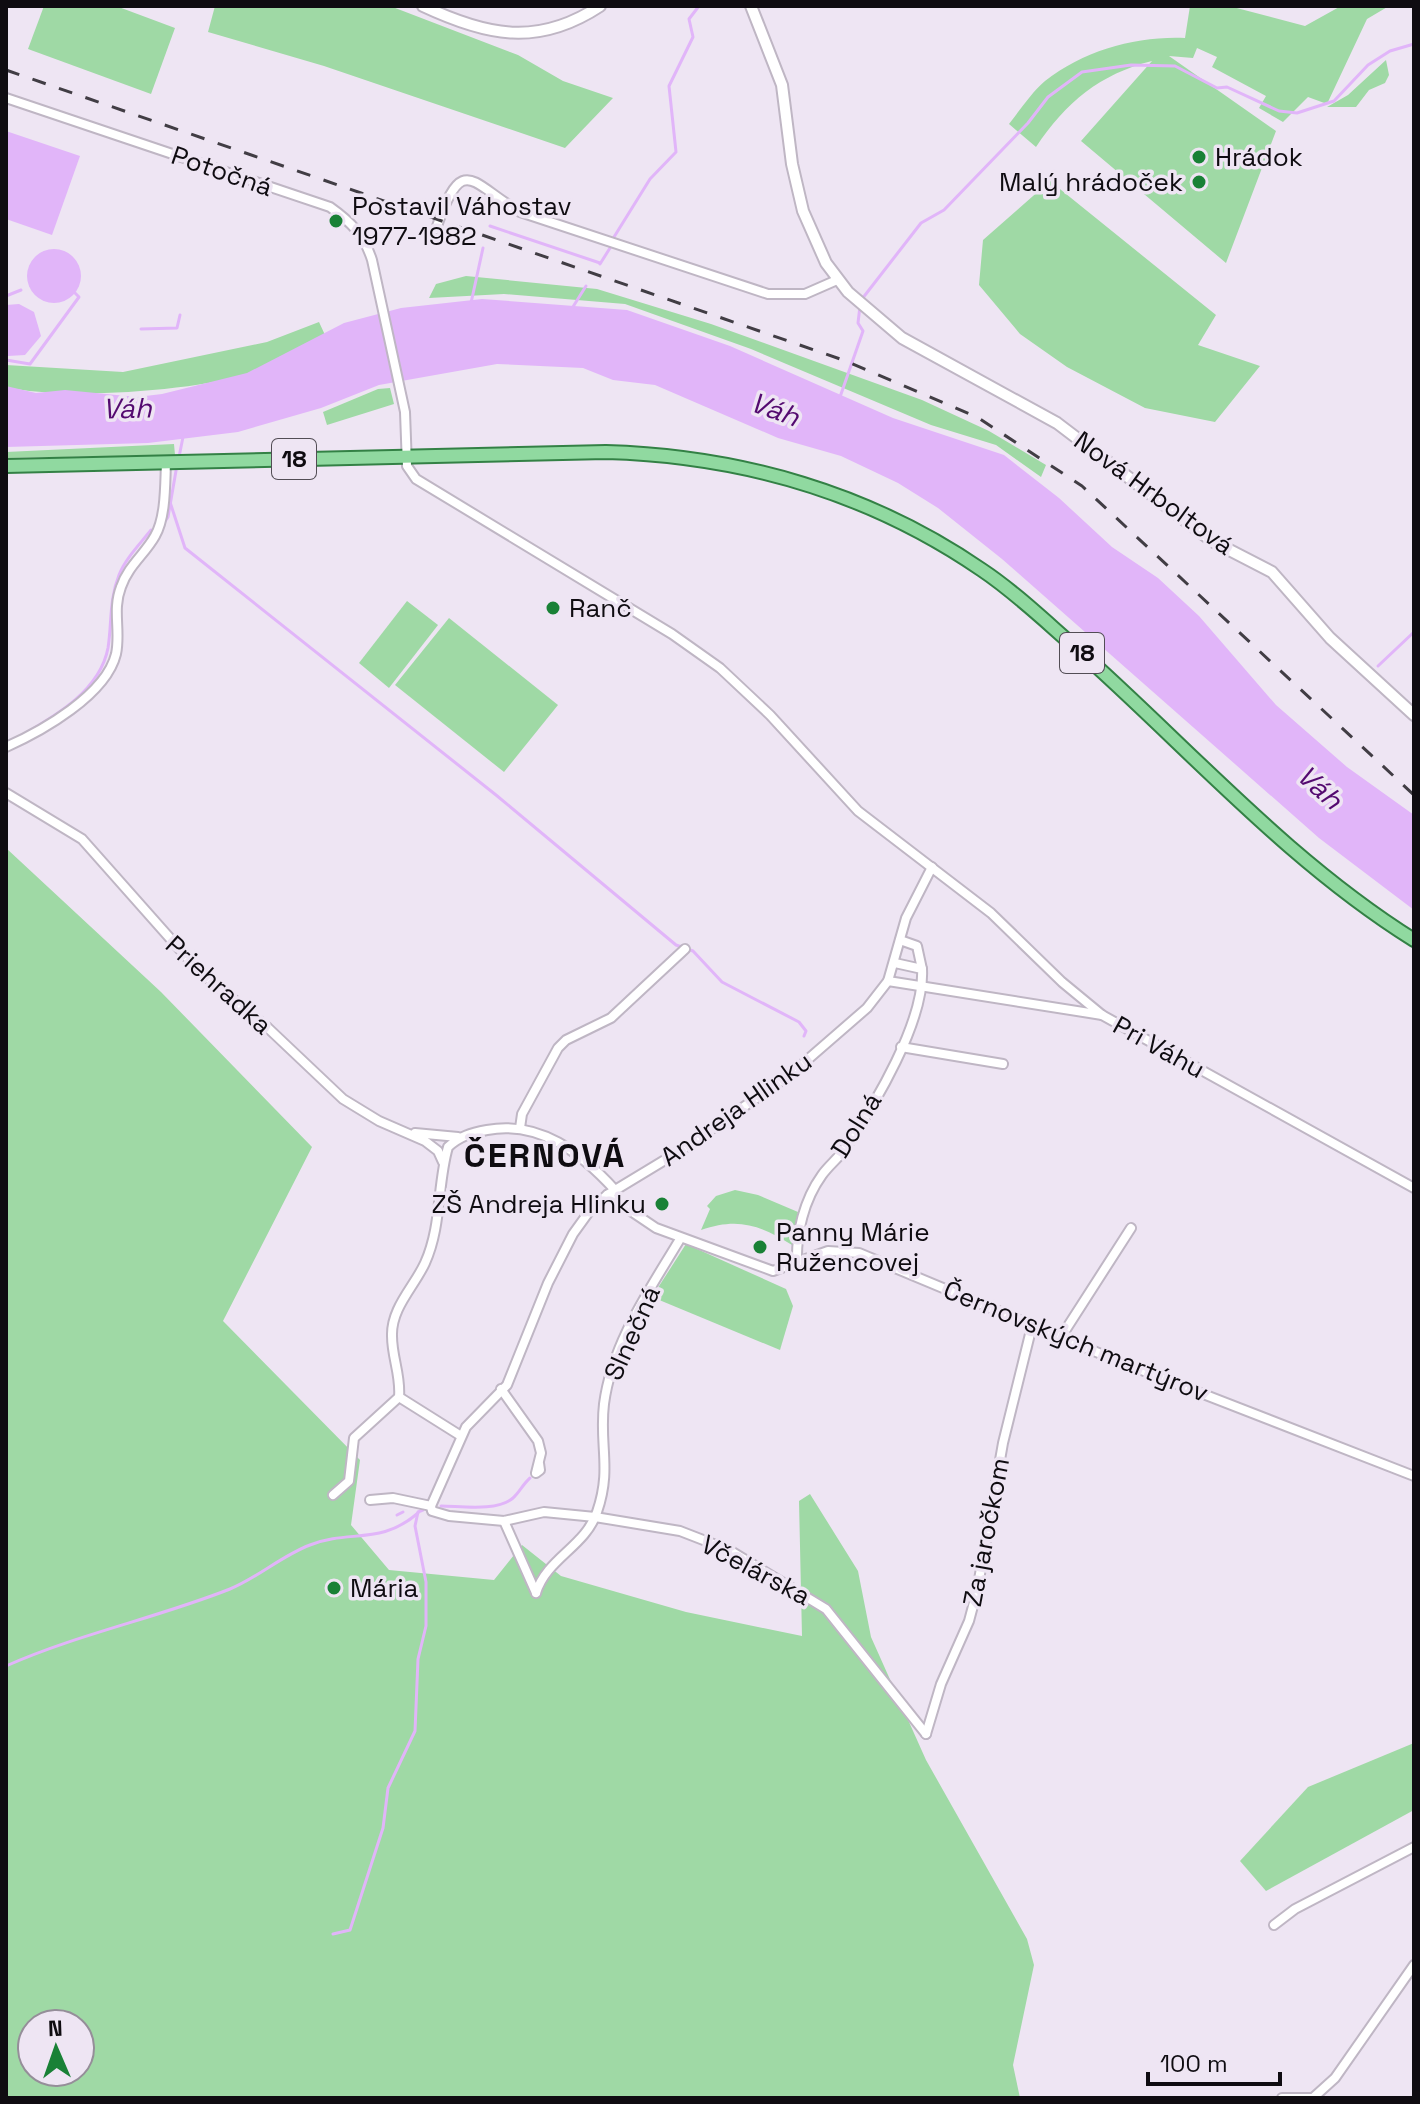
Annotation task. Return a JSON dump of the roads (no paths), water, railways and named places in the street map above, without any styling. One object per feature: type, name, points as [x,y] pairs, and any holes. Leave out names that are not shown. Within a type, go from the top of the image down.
[{"type":"main road","name":"18","points":[[6,466],[573,452],[666,454],[783,477],[879,510],[975,565],[1028,606],[1281,840],[1414,940]]},
{"type":"street","points":[[423,6],[470,25],[510,34],[552,30],[600,6]]},
{"type":"street","name":"Nová Hrboltová","points":[[751,6],[782,85],[792,164],[803,211],[816,245],[837,280],[861,305],[902,338],[1057,423],[1212,541],[1272,572],[1330,638],[1414,715]]},
{"type":"street","name":"Potočná","points":[[6,98],[330,207],[347,219],[364,240],[383,303],[400,386],[406,456]]},
{"type":"street","points":[[436,229],[449,194],[455,186],[472,180],[487,186],[520,212],[768,294],[805,294],[837,280]]},
{"type":"street","name":"Pri Váhu","points":[[406,456],[407,466],[416,479],[672,634],[720,668],[770,715],[858,811],[991,913],[1062,982],[1102,1015],[1414,1188]]},
{"type":"street","points":[[6,747],[52,724],[74,708],[113,662],[118,596],[130,567],[156,535],[174,463]]},
{"type":"street","name":"Priehradka","points":[[6,793],[82,839],[191,963],[268,1028],[343,1099],[438,1151],[443,1163]]},
{"type":"street","name":"Andreja Hlinku","points":[[504,1387],[528,1327],[573,1234],[611,1192],[683,1149],[791,1074],[858,1017],[888,981],[906,918],[932,867]]},
{"type":"street","points":[[900,940],[917,946],[923,987]]},
{"type":"street","points":[[403,1130],[458,1137],[501,1127],[520,1128],[522,1114],[558,1048],[566,1040],[611,1018],[685,949]]},
{"type":"street","points":[[895,963],[922,969]]},
{"type":"street","points":[[888,981],[1102,1015]]},
{"type":"street","name":"Dolná","points":[[797,1263],[796,1243],[812,1193],[864,1118],[901,1047],[923,987]]},
{"type":"street","points":[[901,1047],[1003,1064]]},
{"type":"street","name":"Černovských martýrov","points":[[520,1128],[547,1136],[569,1148],[611,1192],[656,1228],[680,1239],[773,1271],[828,1251],[859,1253],[1032,1326],[1414,1476]]},
{"type":"street","points":[[333,1495],[349,1481],[354,1438],[391,1408],[399,1397],[401,1376],[392,1335],[397,1312],[425,1264],[443,1192],[443,1163],[448,1147],[458,1137]]},
{"type":"street","points":[[1061,1337],[1131,1228]]},
{"type":"street","name":"Slnečná","points":[[504,1521],[536,1593],[541,1577],[586,1535],[595,1517],[606,1485],[604,1408],[608,1381],[631,1322],[680,1239]]},
{"type":"street","name":"Za jaročkom","points":[[926,1734],[941,1684],[973,1606],[990,1532],[1003,1443],[1032,1326]]},
{"type":"street","points":[[431,1508],[461,1436],[504,1387],[538,1441],[539,1463]]},
{"type":"street","points":[[399,1397],[461,1436]]},
{"type":"street","name":"Včelárska","points":[[370,1500],[393,1498],[449,1516],[504,1521],[544,1512],[595,1517],[680,1531],[729,1550],[788,1583],[826,1609],[926,1734]]},
{"type":"street","points":[[1274,1925],[1295,1909],[1414,1847]]},
{"type":"street","points":[[1282,2098],[1315,2098],[1335,2078],[1414,1965]]},
{"type":"water","points":[[6,131],[80,156],[52,235],[6,219]]},
{"type":"water","points":[[54,249],[73,257],[81,276],[73,295],[54,303],[35,295],[27,276],[35,257]]},
{"type":"water","name":"Váh","points":[[482,299],[627,310],[730,346],[893,418],[1004,455],[1059,498],[1112,547],[1158,578],[1199,616],[1276,705],[1347,767],[1414,815],[1414,910],[1319,838],[1002,559],[938,508],[898,483],[841,456],[778,438],[655,385],[613,380],[583,368],[497,364],[379,385],[321,408],[238,432],[148,443],[6,447],[6,386],[36,393],[65,390],[137,397],[162,394],[247,373],[344,323],[401,308]]},
{"type":"water","points":[[19,304],[34,312],[41,336],[25,355],[8,356],[6,305]]},
{"type":"waterway","points":[[614,237],[650,179],[676,152],[669,86],[693,37],[689,19],[699,6]]},
{"type":"waterway","points":[[862,299],[921,223],[944,210],[1028,123],[1048,97],[1082,72],[1131,65],[1175,66],[1217,88],[1227,87],[1279,111],[1297,113],[1334,101],[1368,65],[1390,51],[1414,44]]},
{"type":"waterway","points":[[490,226],[600,263]]},
{"type":"waterway","points":[[471,303],[483,248]]},
{"type":"waterway","points":[[600,264],[610,248]]},
{"type":"waterway","points":[[571,310],[586,286]]},
{"type":"waterway","points":[[6,296],[21,290]]},
{"type":"waterway","points":[[6,360],[30,364],[79,297],[75,293]]},
{"type":"waterway","points":[[840,397],[863,331],[858,323],[860,306]]},
{"type":"waterway","points":[[141,329],[177,328],[180,315]]},
{"type":"waterway","points":[[179,457],[183,437]]},
{"type":"waterway","points":[[162,526],[168,517],[177,465]]},
{"type":"waterway","points":[[170,502],[185,548],[496,795],[676,945],[693,951],[722,982],[799,1022],[806,1031],[804,1036]]},
{"type":"waterway","points":[[24,734],[75,700],[96,676],[108,648],[112,602],[119,575],[151,530]]},
{"type":"waterway","points":[[1378,666],[1414,632]]},
{"type":"waterway","points":[[441,1506],[498,1505],[513,1498],[530,1478]]},
{"type":"waterway","points":[[333,1934],[350,1930],[383,1828],[388,1788],[415,1731],[418,1659],[426,1626],[426,1582],[415,1526],[418,1512],[423,1510]]},
{"type":"waterway","points":[[397,1515],[403,1512]]},
{"type":"waterway","points":[[6,1666],[230,1589],[310,1545],[391,1530],[418,1513]]},
{"type":"railway","points":[[6,70],[846,361],[977,417],[1082,486],[1414,795]]},
{"type":"place","name":"Hrádok","points":[[1199,157]]},
{"type":"place","name":"Malý hrádoček","points":[[1199,182]]},
{"type":"place","name":"Postavil Váhostav 1977-1982","points":[[336,221]]},
{"type":"place","name":"Ranč","points":[[553,608]]},
{"type":"place","name":"ZŠ Andreja Hlinku","points":[[662,1204]]},
{"type":"place","name":"Panny Márie Ružencovej","points":[[760,1247]]},
{"type":"place","name":"Mária","points":[[334,1588]]},
{"type":"district","name":"ČERNOVÁ","points":[[545,1155]]}]
